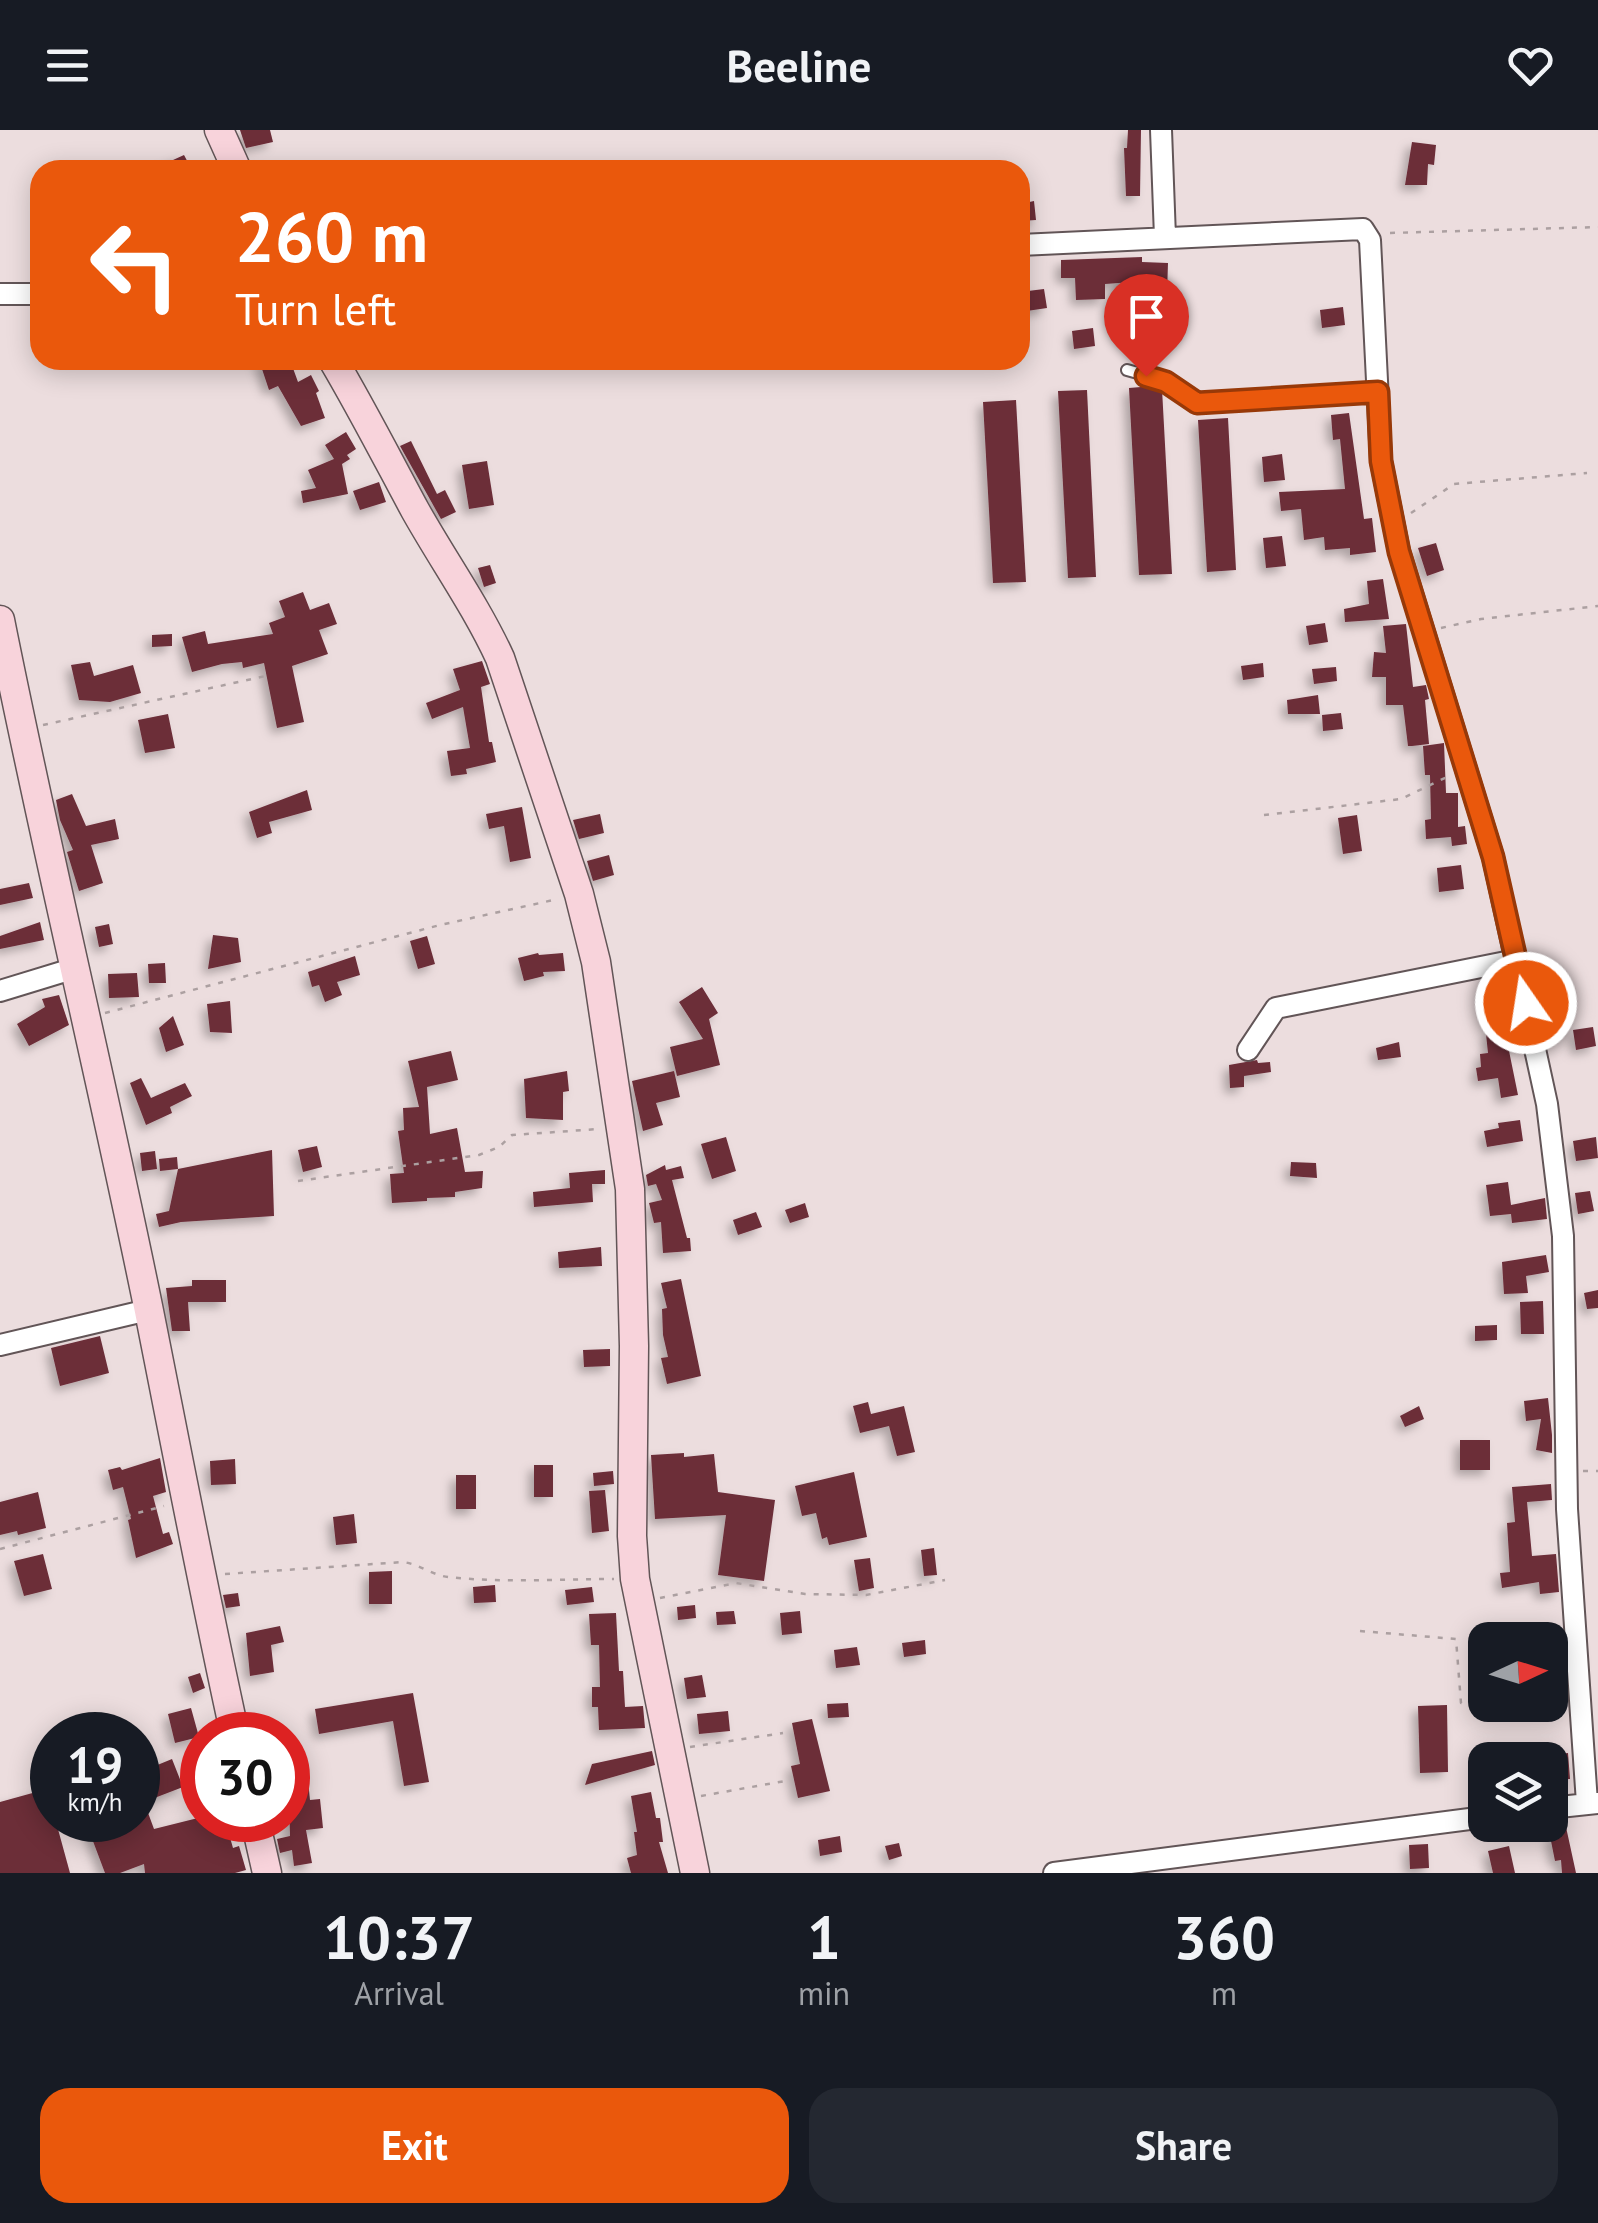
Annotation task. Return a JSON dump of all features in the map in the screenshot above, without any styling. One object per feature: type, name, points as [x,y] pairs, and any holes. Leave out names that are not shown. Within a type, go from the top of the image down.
[{"type":"street","points":[[219,130],[232,160]]},
{"type":"street","points":[[1161,130],[1165,237]]},
{"type":"street","points":[[1030,244],[1363,230],[1370,240],[1381,461],[1394,525],[1493,857],[1547,1104],[1563,1236],[1568,1509],[1592,1803]]},
{"type":"street","points":[[0,294],[30,294]]},
{"type":"street","points":[[339,370],[500,658],[579,894],[596,962],[630,1190],[634,1346],[632,1520],[637,1590],[695,1873]]},
{"type":"street","points":[[0,620],[231,1712]]},
{"type":"street","points":[[1248,1050],[1276,1008],[1516,960]]},
{"type":"street","points":[[0,991],[72,969]]},
{"type":"street","points":[[0,1345],[148,1310]]},
{"type":"street","points":[[1054,1873],[1468,1819]]},
{"type":"street","points":[[260,1842],[267,1873]]},
{"type":"lane","points":[[1127,370],[1166,382],[1197,403],[1378,392]]},
{"type":"path","points":[[1366,234],[1598,227]]},
{"type":"path","points":[[1394,525],[1454,484],[1587,473]]},
{"type":"path","points":[[1424,632],[1481,619],[1598,606]]},
{"type":"path","points":[[22,730],[270,674]]},
{"type":"path","points":[[1264,815],[1402,799],[1466,767]]},
{"type":"path","points":[[84,1018],[421,930],[579,894]]},
{"type":"path","points":[[298,1181],[479,1155],[499,1147],[512,1135],[620,1128]]},
{"type":"path","points":[[0,1550],[185,1502]]},
{"type":"path","points":[[200,1576],[403,1562],[458,1578],[637,1590],[736,1583],[805,1594],[866,1595],[944,1580]]},
{"type":"path","points":[[1360,1631],[1456,1639],[1461,1703],[1468,1703]]},
{"type":"path","points":[[668,1750],[783,1733]]},
{"type":"path","points":[[679,1800],[785,1781]]},
{"type":"building","points":[[240,130],[270,130],[273,142],[246,148]]},
{"type":"building","points":[[1128,130],[1141,130],[1140,196],[1126,196],[1124,148]]},
{"type":"building","points":[[1412,142],[1436,145],[1434,165],[1428,164],[1427,185],[1405,185]]},
{"type":"building","points":[[1034,201],[1036,220],[1030,220],[1030,202]]},
{"type":"building","points":[[1142,257],[1142,262],[1168,263],[1167,293],[1132,291],[1132,282],[1105,284],[1105,299],[1076,300],[1075,278],[1061,278],[1061,260]]},
{"type":"building","points":[[1044,289],[1047,308],[1030,311],[1030,291]]},
{"type":"building","points":[[1343,307],[1345,325],[1322,328],[1320,310]]},
{"type":"building","points":[[1093,328],[1095,346],[1074,349],[1072,331]]},
{"type":"building","points":[[262,370],[294,370],[298,382],[311,375],[325,418],[301,426],[278,386],[269,390]]},
{"type":"building","points":[[1129,388],[1162,389],[1172,574],[1139,575]]},
{"type":"building","points":[[1087,390],[1096,577],[1068,578],[1058,391]]},
{"type":"building","points":[[1016,400],[1026,582],[993,583],[983,402]]},
{"type":"building","points":[[1349,413],[1364,519],[1372,518],[1376,552],[1350,555],[1350,548],[1325,550],[1324,537],[1304,540],[1301,509],[1281,511],[1279,492],[1345,489],[1340,439],[1333,440],[1331,415]]},
{"type":"building","points":[[1228,418],[1236,570],[1207,572],[1198,420]]},
{"type":"building","points":[[346,432],[356,449],[342,464],[348,494],[303,503],[301,491],[316,488],[308,470],[334,459],[325,445]]},
{"type":"building","points":[[411,441],[437,494],[445,490],[456,512],[441,519],[400,446]]},
{"type":"building","points":[[1282,454],[1285,480],[1264,482],[1262,457]]},
{"type":"building","points":[[487,461],[494,505],[469,509],[462,465]]},
{"type":"building","points":[[379,482],[386,502],[360,510],[353,491]]},
{"type":"building","points":[[1282,536],[1286,566],[1266,568],[1263,538]]},
{"type":"building","points":[[1436,543],[1444,570],[1427,576],[1418,548]]},
{"type":"building","points":[[490,565],[496,583],[484,587],[478,568]]},
{"type":"building","points":[[1383,579],[1389,619],[1345,622],[1344,609],[1369,604],[1367,581]]},
{"type":"building","points":[[303,592],[310,610],[329,603],[337,624],[319,630],[328,654],[292,666],[304,722],[277,728],[264,663],[243,668],[242,662],[222,664],[192,672],[182,637],[205,631],[208,644],[273,634],[269,623],[285,617],[279,601]]},
{"type":"building","points":[[1325,623],[1328,642],[1309,645],[1306,626]]},
{"type":"building","points":[[1406,624],[1413,687],[1426,685],[1429,699],[1425,700],[1429,744],[1408,746],[1403,705],[1386,705],[1386,677],[1372,677],[1374,652],[1386,653],[1383,626]]},
{"type":"building","points":[[172,634],[172,646],[152,647],[152,635]]},
{"type":"building","points":[[482,661],[490,684],[481,687],[496,762],[451,776],[447,751],[470,748],[463,707],[432,719],[426,703],[460,690],[453,669]]},
{"type":"building","points":[[90,662],[94,676],[133,665],[141,693],[110,702],[79,700],[71,665]]},
{"type":"building","points":[[1263,663],[1264,677],[1243,680],[1241,666]]},
{"type":"building","points":[[1336,667],[1337,681],[1314,684],[1312,669]]},
{"type":"building","points":[[1318,695],[1320,714],[1288,714],[1287,700]]},
{"type":"building","points":[[1341,713],[1343,729],[1323,731],[1322,715]]},
{"type":"building","points":[[168,714],[175,748],[145,753],[138,720]]},
{"type":"building","points":[[1444,743],[1446,793],[1458,793],[1458,827],[1465,826],[1467,844],[1452,846],[1451,837],[1426,839],[1425,820],[1431,819],[1430,775],[1425,775],[1423,746]]},
{"type":"building","points":[[307,790],[312,810],[269,822],[272,833],[257,838],[249,812]]},
{"type":"building","points":[[72,794],[86,826],[115,819],[119,839],[91,845],[103,883],[79,891],[67,852],[73,850],[56,800]]},
{"type":"building","points":[[522,807],[531,858],[510,862],[504,826],[489,829],[486,814]]},
{"type":"building","points":[[600,814],[604,833],[579,839],[573,820]]},
{"type":"building","points":[[1357,815],[1362,851],[1343,854],[1338,818]]},
{"type":"building","points":[[609,855],[614,875],[593,881],[587,861]]},
{"type":"building","points":[[1461,865],[1464,889],[1439,892],[1437,868]]},
{"type":"building","points":[[29,883],[33,898],[0,905],[0,889]]},
{"type":"building","points":[[40,922],[44,940],[0,949],[0,936]]},
{"type":"building","points":[[109,924],[113,944],[99,947],[95,927]]},
{"type":"building","points":[[213,935],[238,938],[241,962],[208,969]]},
{"type":"building","points":[[427,936],[435,964],[418,969],[410,941]]},
{"type":"building","points":[[563,953],[565,971],[543,972],[544,976],[524,981],[518,958]]},
{"type":"building","points":[[355,956],[360,975],[337,982],[342,995],[325,1002],[319,985],[312,987],[308,972]]},
{"type":"building","points":[[165,963],[166,983],[149,983],[148,964]]},
{"type":"building","points":[[137,973],[139,997],[109,998],[108,974]]},
{"type":"building","points":[[702,987],[718,1013],[709,1019],[720,1065],[677,1076],[670,1047],[703,1039],[679,1002]]},
{"type":"building","points":[[59,995],[69,1025],[29,1046],[17,1024],[45,1007],[42,999]]},
{"type":"building","points":[[230,1001],[232,1033],[210,1032],[207,1004]]},
{"type":"building","points":[[173,1016],[184,1045],[166,1052],[159,1028]]},
{"type":"building","points":[[1593,1027],[1596,1046],[1576,1050],[1573,1030]]},
{"type":"building","points":[[1516,1030],[1517,1045],[1508,1046],[1518,1095],[1501,1098],[1498,1078],[1478,1081],[1476,1068],[1481,1067],[1480,1054],[1488,1053],[1486,1034]]},
{"type":"building","points":[[1399,1042],[1401,1057],[1378,1060],[1376,1048]]},
{"type":"building","points":[[451,1051],[458,1080],[427,1087],[430,1134],[457,1128],[465,1172],[483,1171],[482,1188],[455,1192],[455,1197],[392,1203],[390,1174],[404,1173],[398,1131],[404,1130],[403,1108],[419,1107],[408,1061]]},
{"type":"building","points":[[1270,1062],[1271,1072],[1244,1076],[1244,1087],[1230,1088],[1229,1065]]},
{"type":"building","points":[[567,1071],[569,1091],[563,1092],[563,1120],[526,1118],[524,1079]]},
{"type":"building","points":[[674,1071],[680,1097],[656,1103],[663,1125],[643,1131],[632,1081]]},
{"type":"building","points":[[141,1078],[151,1098],[185,1083],[192,1096],[170,1107],[172,1113],[146,1125],[130,1083]]},
{"type":"building","points":[[1520,1120],[1523,1141],[1487,1147],[1484,1131],[1499,1128],[1498,1123]]},
{"type":"building","points":[[726,1137],[736,1171],[712,1179],[701,1144]]},
{"type":"building","points":[[1596,1137],[1598,1158],[1576,1161],[1573,1141]]},
{"type":"building","points":[[317,1146],[322,1167],[303,1172],[298,1150]]},
{"type":"building","points":[[272,1150],[274,1216],[159,1227],[156,1214],[169,1211],[178,1169]]},
{"type":"building","points":[[155,1151],[157,1169],[142,1171],[140,1153]]},
{"type":"building","points":[[177,1157],[178,1169],[160,1171],[159,1159]]},
{"type":"building","points":[[1291,1162],[1316,1163],[1317,1178],[1290,1176]]},
{"type":"building","points":[[665,1165],[666,1170],[681,1166],[684,1178],[672,1180],[691,1251],[663,1253],[661,1222],[654,1223],[649,1203],[662,1200],[656,1184],[648,1186],[646,1175]]},
{"type":"building","points":[[605,1170],[605,1184],[592,1184],[593,1202],[534,1207],[533,1192],[570,1188],[569,1173]]},
{"type":"building","points":[[1508,1182],[1511,1205],[1545,1198],[1547,1219],[1512,1223],[1511,1214],[1490,1216],[1486,1185]]},
{"type":"building","points":[[1590,1191],[1594,1211],[1578,1214],[1575,1193]]},
{"type":"building","points":[[805,1203],[809,1217],[790,1223],[785,1210]]},
{"type":"building","points":[[756,1212],[762,1227],[738,1235],[733,1220]]},
{"type":"building","points":[[601,1247],[602,1266],[559,1268],[558,1252]]},
{"type":"building","points":[[1546,1255],[1549,1272],[1526,1276],[1528,1293],[1504,1294],[1502,1262]]},
{"type":"building","points":[[681,1279],[701,1376],[667,1384],[661,1358],[668,1357],[662,1309],[667,1308],[661,1283]]},
{"type":"building","points":[[192,1280],[226,1280],[226,1302],[188,1302],[190,1331],[172,1331],[166,1288],[192,1286]]},
{"type":"building","points":[[1598,1290],[1598,1308],[1587,1309],[1584,1293]]},
{"type":"building","points":[[1543,1301],[1544,1334],[1521,1334],[1520,1302]]},
{"type":"building","points":[[1497,1325],[1497,1340],[1475,1341],[1475,1326]]},
{"type":"building","points":[[100,1336],[109,1373],[60,1386],[51,1348]]},
{"type":"building","points":[[610,1349],[610,1366],[584,1367],[583,1350]]},
{"type":"building","points":[[1548,1398],[1552,1453],[1536,1450],[1541,1419],[1526,1421],[1524,1401]]},
{"type":"building","points":[[868,1402],[871,1414],[904,1406],[915,1452],[897,1456],[889,1426],[860,1433],[853,1406]]},
{"type":"building","points":[[1419,1406],[1424,1419],[1405,1427],[1400,1416]]},
{"type":"building","points":[[1460,1440],[1490,1440],[1490,1470],[1460,1470]]},
{"type":"building","points":[[684,1453],[684,1457],[714,1454],[718,1492],[775,1500],[764,1581],[718,1575],[726,1515],[655,1519],[651,1455]]},
{"type":"building","points":[[160,1458],[166,1492],[153,1496],[163,1534],[169,1532],[173,1544],[136,1558],[123,1487],[113,1490],[108,1470],[122,1470]]},
{"type":"building","points":[[235,1459],[236,1484],[211,1485],[210,1461]]},
{"type":"building","points":[[534,1465],[553,1465],[553,1497],[534,1497]]},
{"type":"building","points":[[613,1471],[614,1484],[594,1486],[593,1473]]},
{"type":"building","points":[[854,1472],[867,1537],[829,1545],[827,1537],[822,1539],[816,1513],[802,1516],[795,1486]]},
{"type":"building","points":[[456,1475],[476,1475],[476,1509],[456,1509]]},
{"type":"building","points":[[1551,1484],[1552,1500],[1527,1502],[1532,1556],[1556,1554],[1559,1592],[1540,1594],[1539,1582],[1502,1588],[1500,1573],[1510,1572],[1507,1523],[1515,1522],[1512,1487]]},
{"type":"building","points":[[605,1490],[609,1531],[592,1533],[589,1491]]},
{"type":"building","points":[[38,1492],[46,1528],[0,1535],[0,1502]]},
{"type":"building","points":[[354,1514],[357,1543],[336,1545],[333,1517]]},
{"type":"building","points":[[934,1548],[937,1575],[924,1576],[921,1550]]},
{"type":"building","points":[[43,1554],[52,1589],[24,1596],[14,1561]]},
{"type":"building","points":[[870,1558],[874,1588],[859,1591],[854,1560]]},
{"type":"building","points":[[392,1571],[392,1604],[369,1604],[369,1572]]},
{"type":"building","points":[[495,1585],[496,1602],[474,1603],[473,1587]]},
{"type":"building","points":[[592,1587],[594,1602],[567,1605],[565,1590]]},
{"type":"building","points":[[238,1593],[240,1606],[226,1608],[223,1595]]},
{"type":"building","points":[[695,1605],[696,1618],[678,1620],[677,1607]]},
{"type":"building","points":[[734,1611],[736,1624],[717,1625],[716,1612]]},
{"type":"building","points":[[800,1611],[802,1633],[782,1635],[780,1613]]},
{"type":"building","points":[[616,1613],[625,1707],[643,1706],[645,1728],[599,1730],[598,1707],[592,1707],[592,1687],[600,1687],[599,1645],[591,1645],[589,1614]]},
{"type":"building","points":[[280,1626],[284,1642],[271,1645],[274,1672],[250,1676],[246,1633]]},
{"type":"building","points":[[925,1640],[926,1654],[904,1657],[902,1643]]},
{"type":"building","points":[[857,1647],[860,1665],[836,1668],[834,1650]]},
{"type":"building","points":[[200,1673],[205,1688],[193,1693],[188,1677]]},
{"type":"building","points":[[702,1675],[706,1697],[687,1699],[684,1678]]},
{"type":"building","points":[[413,1693],[429,1782],[404,1786],[393,1721],[319,1734],[315,1709]]},
{"type":"building","points":[[848,1703],[849,1717],[828,1718],[827,1704]]},
{"type":"building","points":[[1447,1705],[1448,1772],[1420,1773],[1418,1706]]},
{"type":"building","points":[[191,1708],[192,1712],[180,1712],[180,1742],[175,1743],[168,1714]]},
{"type":"building","points":[[728,1711],[730,1731],[699,1734],[697,1714]]},
{"type":"building","points":[[812,1719],[830,1791],[798,1798],[791,1766],[800,1764],[792,1723]]},
{"type":"building","points":[[652,1751],[655,1765],[585,1785],[592,1764]]},
{"type":"building","points":[[172,1759],[180,1788],[160,1796],[160,1764]]},
{"type":"building","points":[[651,1792],[656,1818],[660,1818],[663,1842],[659,1842],[668,1873],[631,1873],[627,1858],[637,1855],[637,1832],[631,1796]]},
{"type":"building","points":[[30,1794],[30,1842],[62,1842],[70,1873],[0,1873],[0,1802]]},
{"type":"building","points":[[320,1799],[323,1828],[310,1830],[310,1800]]},
{"type":"building","points":[[180,1822],[180,1842],[231,1842],[233,1848],[239,1846],[246,1870],[145,1873],[144,1864],[120,1873],[105,1873],[93,1842],[160,1842],[160,1828]]},
{"type":"building","points":[[840,1836],[842,1852],[820,1856],[818,1840]]},
{"type":"building","points":[[1568,1836],[1576,1873],[1562,1873],[1561,1860],[1555,1861],[1551,1842],[1568,1842]]},
{"type":"building","points":[[278,1842],[308,1842],[312,1863],[294,1866],[292,1850],[280,1853]]},
{"type":"building","points":[[899,1843],[902,1856],[889,1860],[885,1846]]},
{"type":"building","points":[[1428,1844],[1429,1868],[1410,1869],[1409,1845]]},
{"type":"building","points":[[1509,1846],[1515,1873],[1493,1873],[1488,1851]]},
{"type":"route","points":[[1146,376],[1166,382],[1197,403],[1378,392],[1381,461],[1399,552],[1493,857],[1526,1003]]}]
